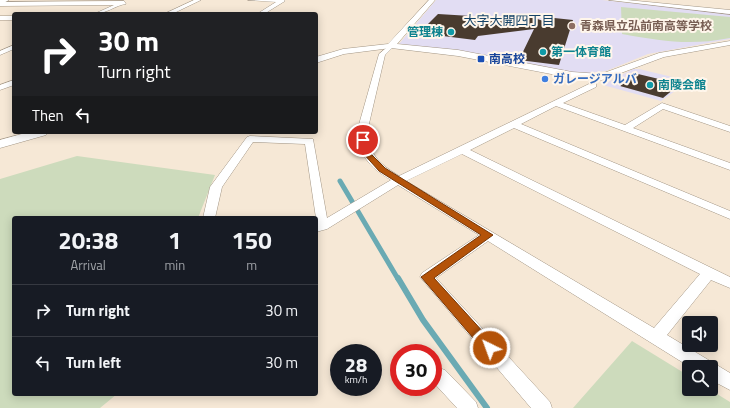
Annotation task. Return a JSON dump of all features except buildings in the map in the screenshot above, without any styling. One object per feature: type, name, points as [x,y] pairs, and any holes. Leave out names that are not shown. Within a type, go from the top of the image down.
[{"type":"main road","points":[[0,4],[5,0]]},
{"type":"street","points":[[63,4],[68,0]]},
{"type":"street","points":[[103,12],[130,0]]},
{"type":"street","points":[[172,12],[198,0]]},
{"type":"street","points":[[250,0],[282,1],[263,12]]},
{"type":"street","points":[[432,0],[382,54],[363,128],[363,140],[366,152],[372,161],[399,181],[694,360]]},
{"type":"street","points":[[612,0],[730,12]]},
{"type":"street","points":[[679,0],[682,7]]},
{"type":"street","points":[[0,4],[63,4],[99,2],[124,3]]},
{"type":"street","points":[[0,18],[12,18]]},
{"type":"street","points":[[318,59],[343,52],[391,46],[458,53],[572,75],[593,77],[610,76],[662,55],[730,42]]},
{"type":"street","points":[[0,53],[12,48]]},
{"type":"street","points":[[319,227],[411,173],[462,150],[593,85],[593,77]]},
{"type":"street","points":[[0,88],[12,83]]},
{"type":"street","points":[[555,103],[730,167]]},
{"type":"street","points":[[625,129],[662,106],[730,128]]},
{"type":"street","points":[[513,124],[730,215]]},
{"type":"street","points":[[0,144],[35,134]]},
{"type":"street","points":[[209,216],[216,187],[253,136],[310,141],[318,216]]},
{"type":"street","points":[[462,150],[730,283]]},
{"type":"street","points":[[488,235],[427,277],[543,408]]},
{"type":"street","points":[[656,337],[709,273]]},
{"type":"street","points":[[718,375],[730,382]]},
{"type":"street","points":[[442,379],[469,408]]},
{"type":"shaded area","name":"青森県立弘前南高等学校","points":[[436,0],[602,0],[730,13],[730,39],[648,54],[606,71],[580,74],[467,52],[399,44]]},
{"type":"shaded area","name":"青森県立弘前南高等学校","points":[[633,69],[639,69],[689,81],[661,101],[603,85]]},
{"type":"green space","points":[[621,7],[730,17],[730,38],[702,42],[676,42],[622,34]]},
{"type":"green space","points":[[77,156],[215,175],[199,216],[12,216],[12,396],[115,396],[100,408],[0,408],[0,179]]},
{"type":"green space","points":[[632,341],[682,372],[682,396],[718,396],[718,395],[730,402],[730,408],[573,408]]},
{"type":"waterway","points":[[340,181],[398,279]]},
{"type":"waterway","points":[[398,278],[423,320],[487,408]]},
{"type":"place","name":"青森県立弘前南高等学校","points":[[572,26]]},
{"type":"place","name":"管理棟","points":[[451,32]]},
{"type":"place","name":"第一体育館","points":[[543,52]]},
{"type":"place","name":"南高校","points":[[481,59]]},
{"type":"place","name":"ガレージアルバ","points":[[545,79]]},
{"type":"place","name":"南陵会館","points":[[650,85]]},
{"type":"district","name":"大字大開四丁目","points":[[509,20]]},
{"type":"route","points":[[363,140],[366,152],[372,161],[382,169],[488,235],[427,277],[490,348]]}]
